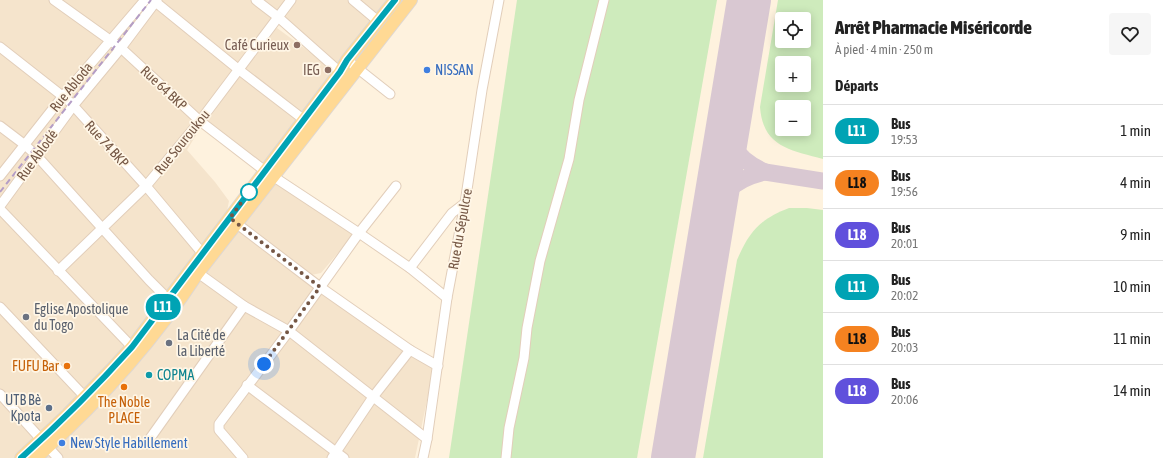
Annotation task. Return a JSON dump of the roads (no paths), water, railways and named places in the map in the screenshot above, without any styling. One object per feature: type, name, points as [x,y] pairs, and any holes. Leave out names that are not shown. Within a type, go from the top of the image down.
[{"type":"main road","points":[[270,174],[303,119],[394,0]]},
{"type":"main road","points":[[21,458],[45,444],[96,401],[132,347],[169,300],[195,271],[270,174],[411,0]]},
{"type":"main road","points":[[36,458],[45,444],[85,397],[115,374],[176,306],[195,271],[202,254],[233,221]]},
{"type":"street","name":"Rue 64 BKP","points":[[54,0],[121,48],[200,121],[270,174],[410,268],[447,298]]},
{"type":"street","name":"Rue Abloda","points":[[0,176],[63,96],[145,0]]},
{"type":"street","points":[[256,0],[278,17],[340,72]]},
{"type":"street","name":"Rue Souroukou","points":[[58,271],[146,186],[200,121],[291,0]]},
{"type":"street","points":[[353,0],[378,21]]},
{"type":"street","name":"Rue du Sépulcre","points":[[423,458],[447,298],[466,203],[485,76],[499,0]]},
{"type":"street","points":[[506,458],[509,428],[524,358],[540,261],[569,159],[579,100],[604,0]]},
{"type":"street","points":[[155,1],[238,69],[303,119]]},
{"type":"street","name":"Rue Ablodé","points":[[0,207],[73,106],[121,48],[155,1]]},
{"type":"street","name":"Rue 74 BKP","points":[[0,47],[63,96],[73,106],[146,186],[202,254]]},
{"type":"street","points":[[347,60],[390,94]]},
{"type":"street","points":[[0,126],[37,156],[102,229],[169,300]]},
{"type":"street","points":[[243,458],[218,430],[219,424],[289,331],[359,233],[396,186]]},
{"type":"street","points":[[410,268],[452,213],[466,203]]},
{"type":"street","points":[[0,207],[58,271],[132,347]]},
{"type":"street","points":[[233,221],[320,287],[410,350],[438,366]]},
{"type":"street","points":[[195,271],[244,306],[289,331],[427,439]]},
{"type":"street","points":[[146,444],[244,306]]},
{"type":"street","points":[[0,307],[85,397]]},
{"type":"street","points":[[334,455],[373,397],[410,350]]},
{"type":"street","points":[[247,385],[334,455],[344,458]]},
{"type":"street","points":[[0,394],[58,458]]},
{"type":"railway","points":[[0,192],[151,0]]},
{"type":"place","name":"Café Curieux","points":[[297,45]]},
{"type":"place","name":"IEG","points":[[328,70]]},
{"type":"place","name":"NISSAN","points":[[427,70]]},
{"type":"place","name":"Eglise Apostolique du Togo","points":[[26,317]]},
{"type":"place","name":"La Cité de la Liberté","points":[[169,343]]},
{"type":"place","name":"FUFU Bar","points":[[67,366]]},
{"type":"place","name":"COPMA","points":[[149,375]]},
{"type":"place","name":"The Noble PLACE","points":[[124,387]]},
{"type":"place","name":"UTB Bè Kpota","points":[[49,408]]},
{"type":"place","name":"New Style Habillement","points":[[62,443]]}]
